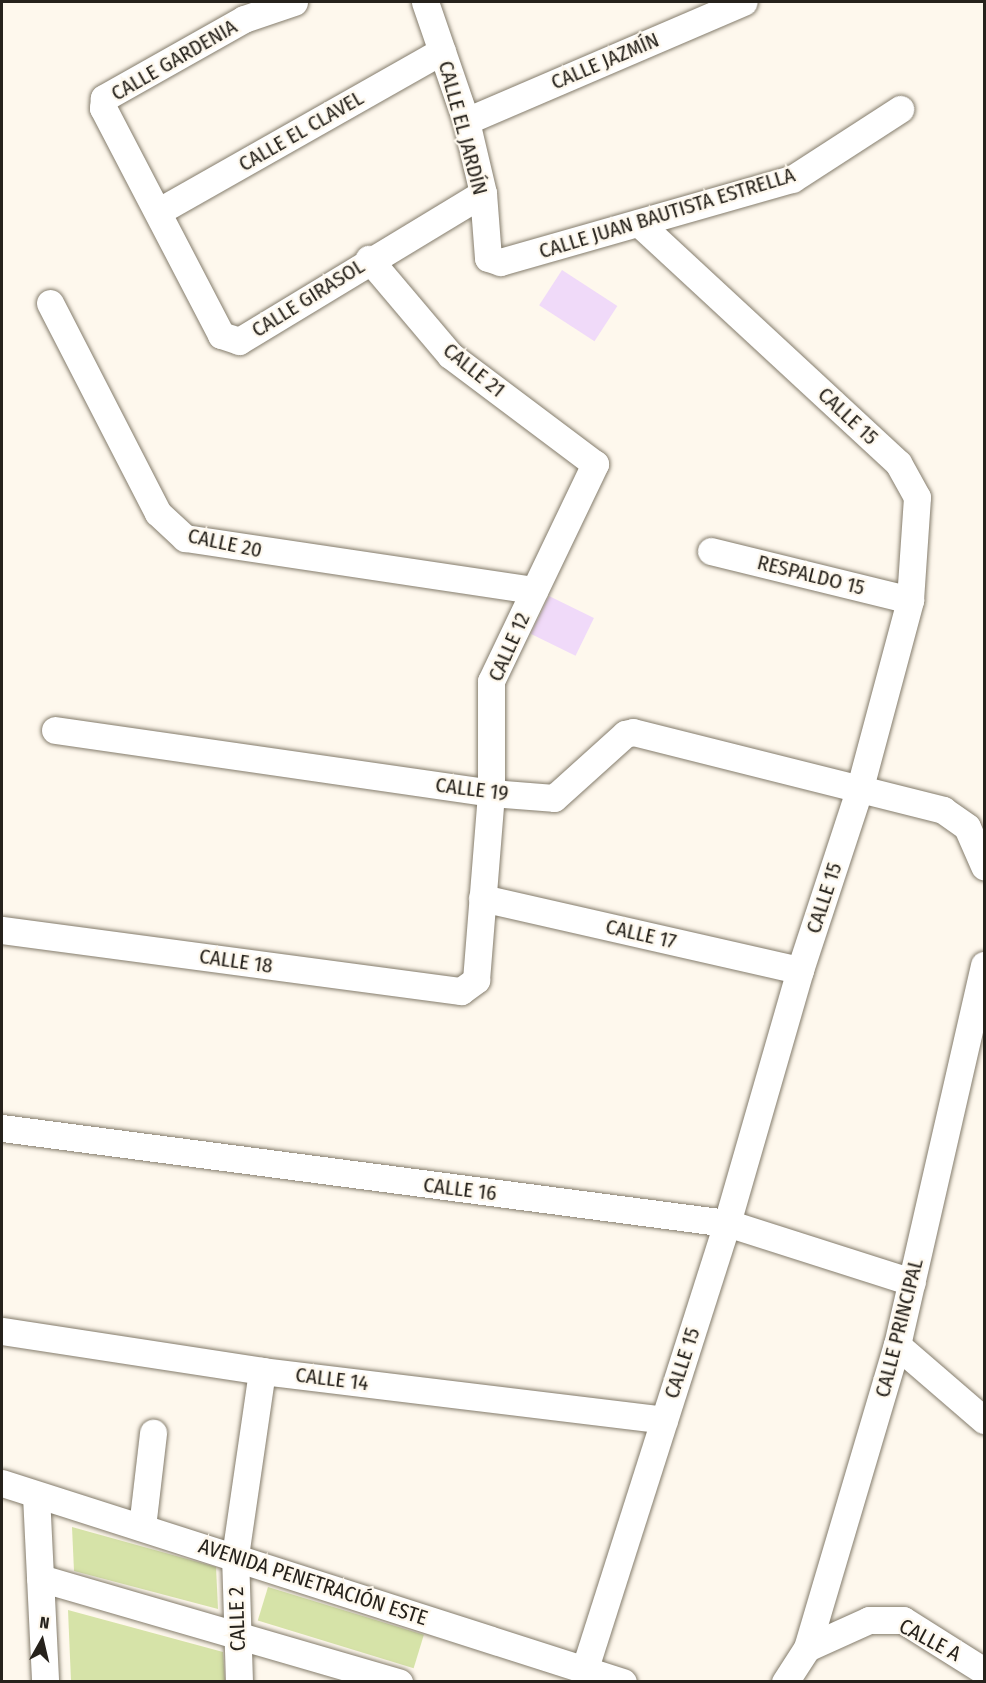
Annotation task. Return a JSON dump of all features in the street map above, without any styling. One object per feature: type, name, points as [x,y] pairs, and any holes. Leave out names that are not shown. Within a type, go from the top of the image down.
[{"type":"street","name":"CALLE GARDENIA","points":[[159,211],[103,108],[104,98],[244,19],[294,2]]},
{"type":"street","name":"CALLE EL JARDÍN","points":[[425,2],[466,121],[483,193],[488,258]]},
{"type":"street","name":"CALLE JAZMÍN","points":[[466,121],[744,2]]},
{"type":"street","name":"CALLE EL CLAVEL","points":[[159,211],[442,51]]},
{"type":"street","name":"CALLE JUAN BAUTISTA ESTRELLA","points":[[488,258],[510,260],[792,180],[900,109]]},
{"type":"street","name":"CALLE GIRASOL","points":[[159,211],[221,335],[231,341],[239,341],[369,259],[483,193]]},
{"type":"street","name":"CALLE 15","points":[[585,1668],[727,1223],[800,970],[860,790],[910,600],[917,497],[898,463],[639,223]]},
{"type":"street","name":"CALLE 21","points":[[369,259],[450,355],[595,464]]},
{"type":"street","name":"CALLE 20","points":[[50,303],[158,513],[185,538],[534,590]]},
{"type":"street","name":"CALLE 12","points":[[470,987],[476,980],[491,793],[489,693],[534,590],[595,464]]},
{"type":"street","name":"RESPALDO 15","points":[[711,551],[910,600]]},
{"type":"street","name":"CALLE 19","points":[[55,730],[491,793],[554,798],[626,734],[633,732],[860,790]]},
{"type":"street","points":[[860,790],[943,810],[967,827],[984,866]]},
{"type":"street","name":"CALLE 17","points":[[482,898],[800,970]]},
{"type":"street","name":"CALLE 18","points":[[2,930],[461,991],[470,987]]},
{"type":"street","name":"CALLE PRINCIPAL","points":[[785,1682],[807,1648],[897,1345],[984,965]]},
{"type":"street","name":"CALLE 16","points":[[2,1128],[727,1223],[912,1282]]},
{"type":"street","name":"CALLE 14","points":[[2,1331],[262,1371],[664,1420]]},
{"type":"street","points":[[897,1345],[984,1420]]},
{"type":"street","name":"CALLE 2","points":[[240,1682],[235,1556],[262,1371]]},
{"type":"street","points":[[142,1527],[153,1433]]},
{"type":"street","name":"AVENIDA PENETRACIÓN ESTE","points":[[2,1483],[623,1682]]},
{"type":"street","points":[[36,1494],[45,1682]]},
{"type":"street","points":[[40,1578],[399,1682]]},
{"type":"street","name":"CALLE A","points":[[807,1648],[869,1620],[903,1620],[984,1671]]},
{"type":"green space","points":[[72,1527],[216,1567],[218,1609],[74,1571]]},
{"type":"green space","points":[[268,1587],[424,1635],[414,1668],[258,1620]]},
{"type":"green space","points":[[68,1610],[223,1652],[225,1681],[71,1681]]},
{"type":"building","points":[[562,270],[617,306],[594,341],[539,305]]},
{"type":"building","points":[[549,596],[594,618],[576,656],[531,634]]}]
